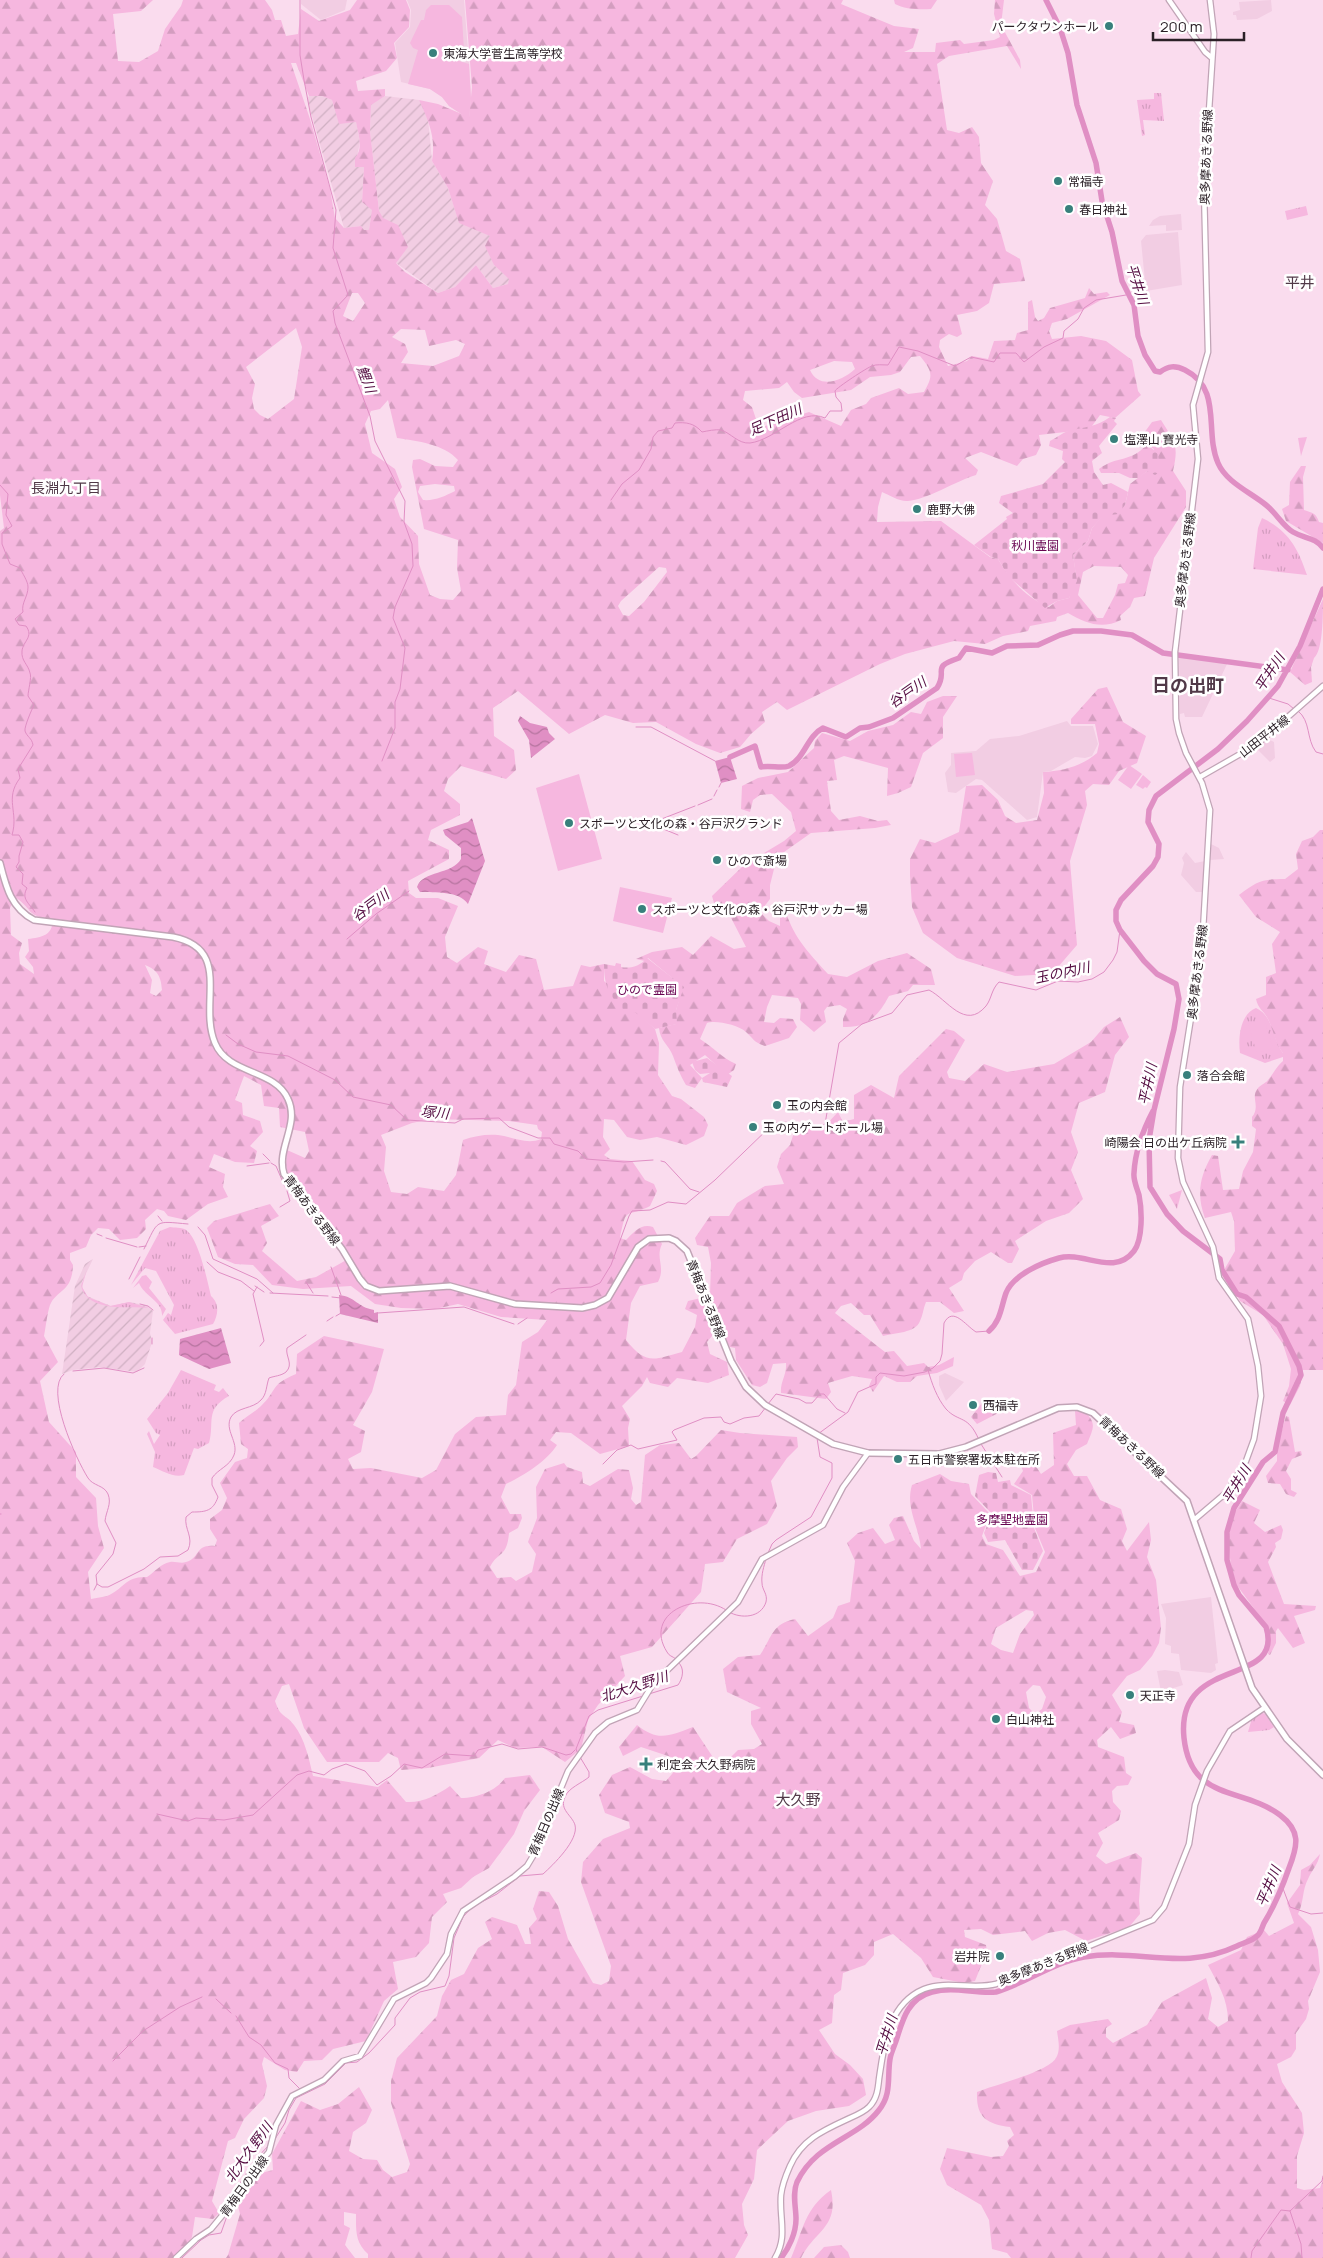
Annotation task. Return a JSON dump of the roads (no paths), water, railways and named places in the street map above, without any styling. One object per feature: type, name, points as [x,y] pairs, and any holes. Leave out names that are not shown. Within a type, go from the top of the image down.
[{"type":"main road","points":[[1168,0],[1205,52],[1212,58]]},
{"type":"main road","name":"奥多摩あきる野線","points":[[1194,1520],[1227,1492],[1246,1461],[1254,1439],[1260,1402],[1260,1378],[1248,1319],[1241,1306],[1221,1284],[1214,1250],[1182,1177],[1178,1158],[1180,1087],[1198,984],[1204,929],[1210,810],[1199,776],[1182,742],[1176,719],[1175,652],[1197,467],[1198,451],[1193,410],[1208,346],[1204,188],[1213,27],[1210,0]]},
{"type":"main road","name":"山田平井線","points":[[1199,776],[1256,745],[1323,686]]},
{"type":"main road","name":"青梅あきる野線","points":[[0,863],[12,902],[34,920],[173,937],[189,941],[202,953],[209,970],[211,1026],[216,1046],[234,1064],[275,1084],[285,1094],[290,1104],[292,1116],[282,1159],[284,1174],[342,1249],[366,1286],[388,1292],[450,1286],[514,1304],[589,1307],[608,1298],[642,1242],[656,1237],[669,1238],[676,1241],[687,1251],[736,1373],[746,1387],[767,1406],[845,1448],[868,1452],[935,1454],[954,1451],[979,1442],[1057,1408],[1074,1406],[1088,1410],[1110,1426],[1182,1494],[1188,1502],[1246,1676],[1264,1708],[1287,1739],[1323,1775]]},
{"type":"main road","name":"青梅日の出線","points":[[176,2258],[196,2239],[211,2229],[233,2202],[250,2174],[269,2152],[274,2131],[292,2096],[324,2080],[343,2061],[360,2056],[394,1999],[426,1983],[431,1978],[446,1954],[451,1934],[463,1911],[527,1866],[568,1771],[601,1727],[615,1718],[633,1713],[646,1695],[677,1661],[731,1609],[740,1598],[762,1559],[823,1525],[844,1485],[868,1452]]},
{"type":"main road","name":"奥多摩あきる野線","points":[[775,2258],[783,2236],[782,2187],[794,2157],[815,2135],[862,2113],[874,2102],[887,2034],[892,2021],[903,2004],[918,1992],[934,1986],[984,1986],[996,1984],[1150,1923],[1164,1907],[1189,1844],[1200,1788],[1205,1775],[1230,1731],[1264,1708]]},
{"type":"water","points":[[520,716],[530,723],[547,727],[549,733],[555,739],[531,758],[529,740],[518,721]]},
{"type":"water","points":[[730,757],[737,779],[721,783],[715,761]]},
{"type":"water","points":[[472,818],[485,861],[468,904],[452,894],[420,892],[417,887],[420,882],[431,875],[451,868],[461,859],[461,848],[445,835],[443,830],[468,822]]},
{"type":"water","points":[[339,1295],[374,1310],[374,1313],[378,1312],[378,1323],[340,1314]]},
{"type":"water","points":[[221,1328],[231,1363],[209,1369],[179,1355],[180,1339]]},
{"type":"waterway","name":"鯉川","points":[[300,0],[300,55],[304,80],[311,117],[336,210],[333,248],[348,295],[333,311],[335,323],[370,416],[375,441],[405,501],[404,522],[412,544],[413,566],[395,607],[393,618],[405,648],[400,689],[395,702],[395,728],[382,761]]},
{"type":"waterway","name":"平井川","points":[[1046,0],[1060,28],[1068,53],[1077,105],[1096,163],[1102,201],[1112,232],[1122,281],[1134,305],[1138,336],[1145,355],[1155,371],[1160,372],[1169,367],[1178,367],[1197,378],[1204,388],[1208,399],[1214,451],[1222,470],[1232,481],[1266,505],[1289,529],[1310,538],[1323,548]]},
{"type":"waterway","name":"足下田川","points":[[611,500],[622,484],[639,470],[651,449],[653,437],[658,431],[672,428],[675,423],[690,424],[702,432],[721,430],[746,443],[759,441],[797,420],[816,416],[825,418],[830,411],[842,411],[841,403],[836,397],[835,391],[869,367],[888,365],[899,347],[918,351],[955,366],[971,357],[994,362],[1000,353],[1016,353],[1024,362],[1044,347],[1063,338],[1064,331],[1078,319],[1084,308],[1096,300],[1126,295],[1128,293]]},
{"type":"waterway","points":[[0,485],[8,494],[6,515],[12,526],[2,533],[2,544],[10,564],[20,568],[28,587],[23,612],[15,619],[19,625],[26,626],[29,633],[22,654],[30,675],[28,696],[34,705],[25,731],[33,745],[18,769],[20,778],[15,786],[12,799],[14,819],[12,835],[19,835],[23,842],[19,862],[16,867],[23,874],[22,884],[27,888],[25,898],[35,912]]},
{"type":"waterway","name":"平井川","points":[[781,2258],[795,2230],[794,2196],[797,2182],[815,2158],[825,2149],[860,2128],[870,2120],[883,2104],[888,2086],[891,2054],[905,2016],[912,2004],[918,1999],[940,1990],[996,1992],[1062,1963],[1084,1957],[1123,1955],[1179,1959],[1217,1954],[1250,1941],[1258,1935],[1272,1910],[1292,1860],[1296,1839],[1292,1827],[1287,1821],[1265,1806],[1220,1790],[1207,1783],[1196,1773],[1189,1758],[1184,1738],[1186,1712],[1196,1694],[1211,1682],[1246,1667],[1260,1658],[1268,1646],[1266,1627],[1239,1595],[1234,1585],[1227,1560],[1227,1532],[1234,1508],[1263,1462],[1275,1452],[1283,1413],[1301,1375],[1299,1366],[1279,1326],[1246,1297],[1237,1294],[1222,1270],[1220,1259],[1183,1231],[1167,1214],[1150,1187],[1149,1140],[1179,999],[1176,984],[1157,974],[1144,961],[1120,930],[1116,921],[1116,910],[1121,900],[1153,866],[1158,857],[1159,844],[1148,822],[1149,810],[1156,796],[1218,749],[1247,721],[1278,686],[1300,646],[1323,589]]},
{"type":"waterway","name":"谷戸川","points":[[730,757],[755,746],[761,767],[789,766],[799,758],[813,736],[823,728],[846,737],[860,728],[869,727],[893,718],[937,688],[940,682],[942,667],[950,661],[959,658],[966,648],[992,653],[1007,646],[1038,645],[1073,631],[1101,631],[1132,635],[1163,653],[1288,670]]},
{"type":"waterway","points":[[1269,698],[1288,704],[1294,709]]},
{"type":"waterway","points":[[1298,711],[1305,720],[1313,747],[1316,752],[1323,754]]},
{"type":"waterway","points":[[636,727],[651,727],[715,761]]},
{"type":"waterway","points":[[719,787],[721,783]]},
{"type":"waterway","points":[[714,796],[717,790]]},
{"type":"waterway","points":[[698,805],[712,799]]},
{"type":"waterway","points":[[678,835],[661,828],[659,820],[695,806]]},
{"type":"waterway","name":"谷戸川","points":[[347,939],[376,914],[409,891]]},
{"type":"waterway","name":"玉の内川","points":[[551,1293],[558,1289],[591,1287],[600,1283],[611,1265],[632,1211],[650,1210],[668,1202],[686,1204],[715,1180],[773,1124],[787,1122],[812,1128],[825,1124],[839,1043],[862,1024],[892,1013],[907,995],[929,990],[956,1011],[971,1015],[978,1013],[986,1006],[994,988],[999,982],[1036,990],[1058,981],[1078,982],[1092,979],[1104,972],[1113,960],[1117,952],[1120,930]]},
{"type":"waterway","name":"塚川","points":[[226,1035],[238,1044],[256,1052],[288,1056],[335,1080],[353,1097],[391,1105],[407,1120],[455,1123],[463,1119],[499,1118],[509,1127],[538,1138],[550,1138],[554,1144],[578,1151],[586,1159],[624,1162],[653,1160]]},
{"type":"waterway","name":"北大久野川","points":[[989,1331],[998,1318],[1006,1293],[1015,1281],[1028,1271],[1059,1258],[1069,1257],[1098,1262],[1117,1262],[1126,1258],[1134,1251],[1139,1239],[1141,1216],[1139,1195],[1134,1178],[1136,1157],[1140,1141],[1153,1111]]},
{"type":"waterway","points":[[263,1154],[270,1161]]},
{"type":"waterway","name":"塚川","points":[[661,1161],[665,1162],[690,1189],[699,1192]]},
{"type":"waterway","points":[[247,1166],[269,1163]]},
{"type":"waterway","points":[[271,1163],[276,1166],[285,1187]]},
{"type":"waterway","points":[[280,1207],[290,1201],[287,1191]]},
{"type":"waterway","points":[[158,1216],[162,1221]]},
{"type":"waterway","points":[[144,1249],[152,1232],[159,1224],[169,1222],[188,1224]]},
{"type":"waterway","points":[[198,1227],[205,1235],[213,1259],[257,1279],[273,1293]]},
{"type":"waterway","points":[[97,1234],[102,1236]]},
{"type":"waterway","points":[[106,1238],[137,1247]]},
{"type":"waterway","points":[[139,1247],[146,1246]]},
{"type":"waterway","points":[[129,1279],[140,1257]]},
{"type":"waterway","points":[[207,1262],[218,1272],[241,1281],[254,1291]]},
{"type":"waterway","points":[[331,1267],[341,1295]]},
{"type":"waterway","points":[[306,1282],[313,1293]]},
{"type":"waterway","points":[[255,1286],[264,1292]]},
{"type":"waterway","points":[[257,1287],[253,1294],[264,1341],[260,1346]]},
{"type":"waterway","points":[[270,1293],[328,1296]]},
{"type":"waterway","points":[[332,1297],[341,1298]]},
{"type":"waterway","points":[[140,1304],[148,1306],[153,1310]]},
{"type":"waterway","points":[[378,1313],[464,1307],[514,1324]]},
{"type":"waterway","points":[[336,1316],[341,1313]]},
{"type":"waterway","name":"北大久野川","points":[[818,1434],[848,1412],[858,1392],[876,1384],[876,1377],[880,1373],[904,1376],[925,1372],[933,1368],[940,1361],[944,1323],[951,1316],[959,1318],[976,1332],[989,1331]]},
{"type":"waterway","points":[[327,1321],[333,1317]]},
{"type":"waterway","points":[[518,1324],[527,1318]]},
{"type":"waterway","points":[[97,1584],[102,1587],[108,1587],[144,1569],[160,1557],[178,1556],[188,1550],[190,1541],[186,1517],[192,1512],[205,1511],[214,1505],[218,1497],[212,1485],[212,1478],[230,1462],[234,1455],[235,1445],[229,1427],[231,1417],[237,1411],[254,1405],[263,1398],[269,1378],[282,1374],[288,1369],[287,1348],[306,1335]]},
{"type":"waterway","points":[[152,1338],[152,1344]]},
{"type":"waterway","points":[[73,1371],[104,1368],[133,1373],[144,1368]]},
{"type":"waterway","points":[[928,1370],[935,1391],[943,1405],[951,1413],[967,1422],[979,1440]]},
{"type":"waterway","points":[[64,1374],[59,1382],[58,1394],[64,1425],[76,1456],[88,1478],[108,1494],[109,1504],[105,1521],[116,1543],[113,1554],[96,1575],[97,1584],[94,1590]]},
{"type":"waterway","points":[[768,1404],[776,1394],[799,1399],[806,1403],[812,1403],[820,1394],[824,1394],[837,1409],[845,1413]]},
{"type":"waterway","points":[[603,1464],[617,1450],[631,1445],[638,1449],[677,1440],[672,1432],[674,1430],[704,1418],[721,1417],[724,1422],[730,1424],[744,1418],[759,1416],[766,1407]]},
{"type":"waterway","name":"北大久野川","points":[[768,1553],[776,1540],[811,1517],[832,1478],[832,1463],[820,1457],[817,1438]]},
{"type":"waterway","points":[[981,1444],[1002,1477]]},
{"type":"waterway","name":"北大久野川","points":[[729,1612],[739,1616],[750,1616],[760,1611],[763,1607],[766,1602],[766,1594],[762,1585],[762,1577],[766,1559]]},
{"type":"waterway","name":"北大久野川","points":[[676,1659],[668,1653],[661,1638],[662,1627],[667,1617],[676,1609],[688,1604],[714,1605],[726,1610]]},
{"type":"waterway","name":"北大久野川","points":[[649,1694],[678,1685],[682,1673],[682,1667],[678,1662]]},
{"type":"waterway","name":"北大久野川","points":[[578,1754],[576,1749],[589,1716],[598,1710],[643,1696]]},
{"type":"waterway","points":[[157,1814],[188,1821],[196,1818],[224,1820],[253,1815],[297,1775],[309,1771],[324,1775],[332,1769],[346,1764],[365,1771],[377,1785],[404,1764],[422,1768],[445,1754],[474,1756],[478,1750],[502,1744],[518,1749],[542,1747],[566,1755],[571,1754],[575,1750]]},
{"type":"waterway","name":"北大久野川","points":[[275,2139],[285,2123],[289,2110],[296,2098],[325,2084],[346,2063],[357,2062],[369,2053],[395,2025],[395,2018],[410,1998],[420,1992],[445,1986],[449,1976],[454,1938],[463,1917],[472,1907],[497,1894],[520,1876],[543,1874],[564,1852],[575,1831],[575,1825],[565,1809],[565,1797],[572,1788],[589,1777],[589,1772],[580,1757]]},
{"type":"waterway","points":[[1282,1886],[1290,1907],[1311,1914],[1323,1913]]},
{"type":"waterway","points":[[113,2061],[143,2031],[180,2007],[202,1997]]},
{"type":"waterway","points":[[216,1999],[231,2013]]},
{"type":"waterway","points":[[236,2016],[249,2037],[261,2045],[275,2063],[288,2069],[289,2078],[301,2090]]},
{"type":"waterway","name":"北大久野川","points":[[233,2199],[233,2194],[255,2160],[269,2145]]},
{"type":"waterway","points":[[1251,2258],[1252,2251],[1281,2210],[1290,2211],[1322,2181],[1323,2176]]},
{"type":"waterway","name":"北大久野川","points":[[182,2258],[201,2240],[209,2235],[221,2233],[227,2216],[234,2205]]},
{"type":"waterway","points":[[1290,2211],[1301,2244],[1302,2258]]},
{"type":"place","name":"パークタウンホール","points":[[1109,26]]},
{"type":"place","name":"東海大学菅生高等学校","points":[[433,53]]},
{"type":"place","name":"常福寺","points":[[1058,181]]},
{"type":"place","name":"春日神社","points":[[1069,209]]},
{"type":"place","name":"塩澤山 寶光寺","points":[[1114,439]]},
{"type":"place","name":"鹿野大佛","points":[[917,509]]},
{"type":"place","name":"スポーツと文化の森・谷戸沢グランド","points":[[569,823]]},
{"type":"place","name":"ひので斎場","points":[[717,860]]},
{"type":"place","name":"スポーツと文化の森・谷戸沢サッカー場","points":[[642,909]]},
{"type":"place","name":"落合会館","points":[[1187,1075]]},
{"type":"place","name":"玉の内会館","points":[[777,1105]]},
{"type":"place","name":"玉の内ゲートボール場","points":[[753,1127]]},
{"type":"place","name":"崎陽会 日の出ケ丘病院","points":[[1238,1142]]},
{"type":"place","name":"西福寺","points":[[973,1405]]},
{"type":"place","name":"五日市警察署坂本駐在所","points":[[898,1459]]},
{"type":"place","name":"天正寺","points":[[1130,1695]]},
{"type":"place","name":"白山神社","points":[[996,1719]]},
{"type":"place","name":"利定会 大久野病院","points":[[646,1764]]},
{"type":"place","name":"岩井院","points":[[1000,1956]]},
{"type":"district","name":"平井","points":[[1300,282]]},
{"type":"district","name":"長淵九丁目","points":[[66,487]]},
{"type":"district","name":"日の出町","points":[[1188,685]]},
{"type":"district","name":"大久野","points":[[798,1799]]},
{"type":"park label","name":"秋川霊園","points":[[1035,545]]},
{"type":"park label","name":"ひので霊園","points":[[647,989]]},
{"type":"park label","name":"多摩聖地霊園","points":[[1012,1519]]}]
